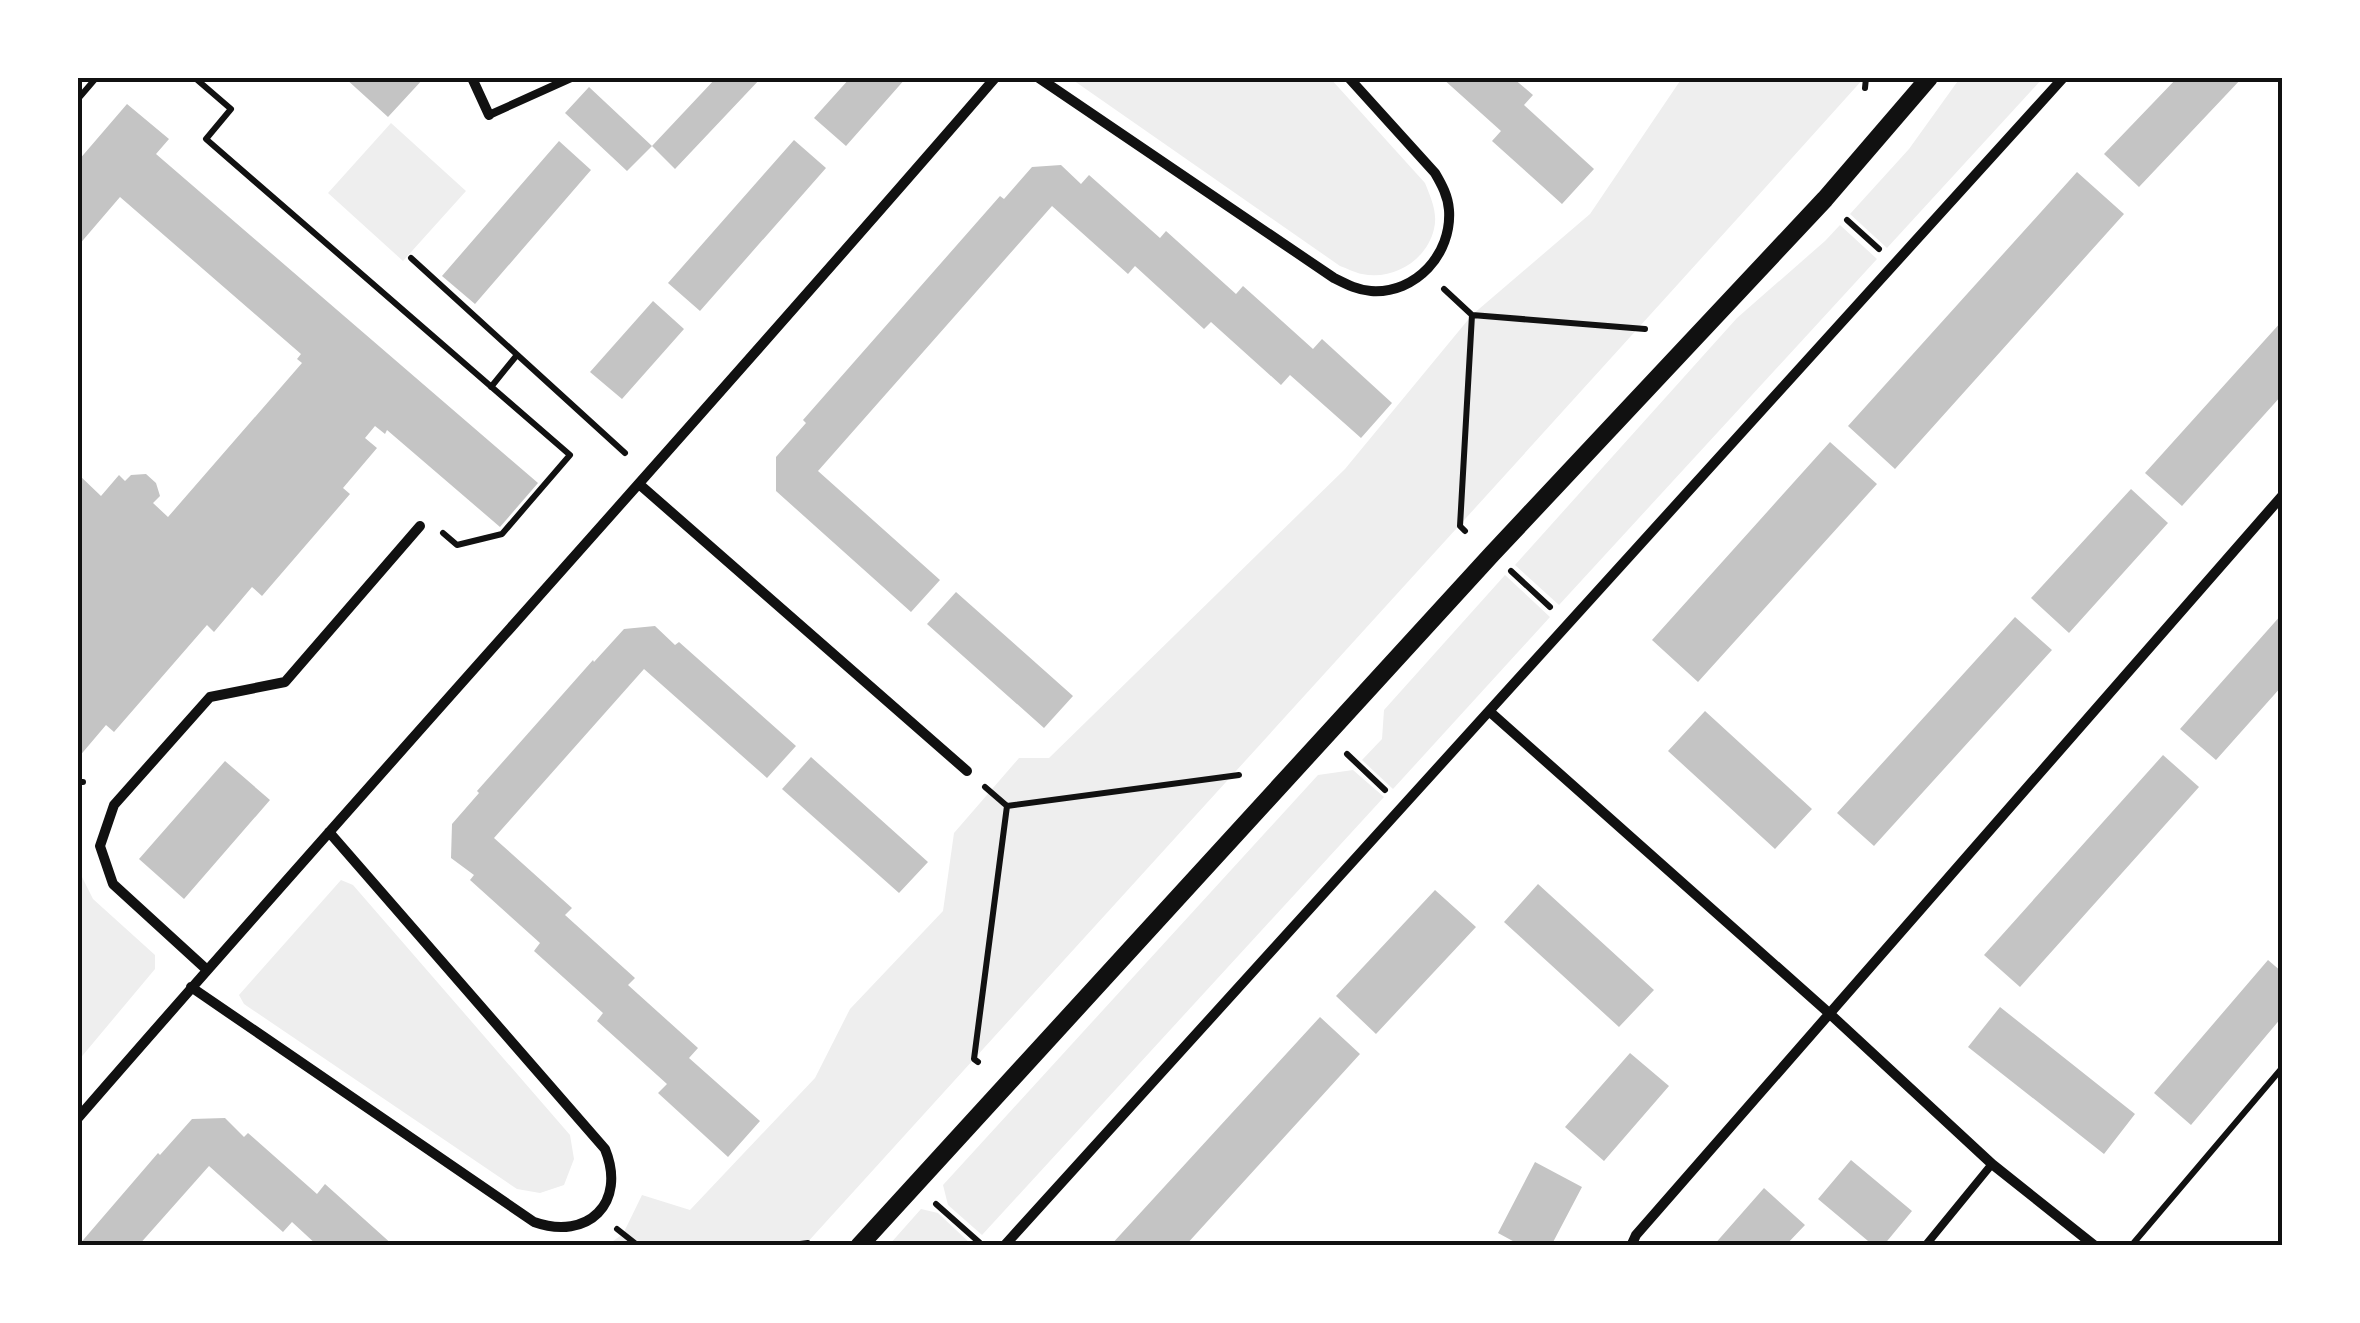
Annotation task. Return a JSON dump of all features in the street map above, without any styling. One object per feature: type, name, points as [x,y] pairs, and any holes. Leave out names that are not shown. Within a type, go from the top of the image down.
[{"type":"street","points":[[472,78],[489,115]]},
{"type":"street","points":[[78,1118],[995,78]]},
{"type":"street","points":[[1039,78],[1334,278],[1371,291],[1391,290],[1410,283],[1437,258],[1446,242],[1449,206],[1435,174],[1349,78]]},
{"type":"street","points":[[859,1246],[1492,554],[1825,200],[1929,78]]},
{"type":"street","points":[[1004,1246],[2063,78]]},
{"type":"street","points":[[639,484],[968,771]]},
{"type":"street","points":[[1631,1246],[1636,1235],[2282,496]]},
{"type":"street","points":[[206,969],[113,884],[100,846],[114,805],[210,696],[285,682],[420,526]]},
{"type":"street","points":[[1489,711],[1830,1014],[1992,1164],[2095,1246]]},
{"type":"street","points":[[191,987],[534,1222],[566,1228],[583,1224],[596,1214],[607,1200],[612,1182],[612,1166],[605,1149],[329,832]]},
{"type":"lane","points":[[489,115],[570,78]]},
{"type":"lane","points":[[1925,1246],[1992,1164]]},
{"type":"path","points":[[78,99],[96,78]]},
{"type":"path","points":[[195,78],[231,109],[206,139],[570,455],[502,534],[457,545],[442,532]]},
{"type":"path","points":[[1866,78],[1866,88]]},
{"type":"path","points":[[1847,220],[1882,252]]},
{"type":"path","points":[[410,258],[626,453]]},
{"type":"path","points":[[1444,288],[1472,316],[1645,329]]},
{"type":"path","points":[[1466,531],[1460,526],[1472,316]]},
{"type":"path","points":[[491,387],[517,354]]},
{"type":"path","points":[[1510,571],[1554,611]]},
{"type":"path","points":[[1344,752],[1390,794]]},
{"type":"path","points":[[979,782],[1007,806],[1240,776]]},
{"type":"path","points":[[978,1062],[974,1059],[1007,806]]},
{"type":"path","points":[[2132,1246],[2282,1068]]},
{"type":"path","points":[[936,1204],[981,1244]]},
{"type":"path","points":[[616,1229],[637,1245]]},
{"type":"path","points":[[784,1246],[811,1246]]},
{"type":"shaded area","points":[[1070,78],[1330,78],[1425,183],[1435,217],[1430,240],[1416,259],[1397,271],[1362,274],[1340,266]]},
{"type":"shaded area","points":[[1682,78],[1864,78],[805,1245],[606,1246],[623,1234],[642,1195],[690,1210],[815,1078],[850,1009],[943,911],[954,833],[1019,758],[1049,758],[1345,469],[1472,315],[1590,214]]},
{"type":"shaded area","points":[[1960,78],[2043,78],[1887,248],[1850,214],[1909,149]]},
{"type":"shaded area","points":[[391,123],[466,191],[403,261],[328,193]]},
{"type":"shaded area","points":[[1840,225],[1877,259],[1559,605],[1515,565],[1737,318]]},
{"type":"shaded area","points":[[1505,575],[1550,617],[1393,789],[1362,760],[1382,739],[1384,710]]},
{"type":"shaded area","points":[[1353,770],[1384,797],[982,1235],[948,1205],[943,1185],[1318,775]]},
{"type":"shaded area","points":[[78,869],[93,899],[155,955],[155,969],[78,1061]]},
{"type":"shaded area","points":[[341,880],[353,885],[570,1135],[574,1159],[564,1185],[540,1193],[517,1189],[244,1004],[239,995]]},
{"type":"shaded area","points":[[921,1209],[938,1213],[972,1245],[889,1245]]},
{"type":"building","points":[[345,78],[424,78],[388,117]]},
{"type":"building","points":[[716,78],[761,78],[675,169],[652,146]]},
{"type":"building","points":[[850,78],[906,78],[846,146],[814,118]]},
{"type":"building","points":[[1442,78],[1513,78],[1533,95],[1524,105],[1594,169],[1562,204],[1492,141],[1501,131]]},
{"type":"building","points":[[2177,78],[2242,78],[2139,187],[2104,154]]},
{"type":"building","points":[[589,87],[652,146],[627,171],[565,113]]},
{"type":"building","points":[[127,104],[169,139],[156,154],[538,483],[500,527],[387,430],[385,434],[375,426],[365,438],[377,448],[343,488],[350,494],[262,596],[252,587],[214,632],[207,625],[114,732],[106,725],[78,758],[78,474],[101,496],[119,475],[125,481],[131,475],[146,474],[156,483],[160,496],[153,503],[168,517],[302,363],[297,359],[301,354],[120,197],[78,246],[78,161]]},
{"type":"building","points":[[794,140],[826,168],[700,311],[668,283]]},
{"type":"building","points":[[559,141],[591,170],[475,304],[442,276]]},
{"type":"building","points":[[1061,165],[1081,184],[1089,175],[1160,238],[1166,231],[1236,294],[1243,286],[1313,349],[1322,339],[1392,403],[1361,438],[1290,375],[1281,385],[1211,322],[1204,329],[1135,266],[1128,274],[1052,206],[818,471],[940,580],[911,612],[776,491],[776,457],[806,423],[803,420],[1000,196],[1004,199],[1032,167]]},
{"type":"building","points":[[2077,172],[2124,214],[1895,469],[1848,426]]},
{"type":"building","points":[[653,301],[684,329],[622,399],[590,372]]},
{"type":"building","points":[[2282,321],[2282,395],[2182,506],[2145,473]]},
{"type":"building","points":[[1830,442],[1877,484],[1698,682],[1652,640]]},
{"type":"building","points":[[2131,489],[2168,523],[2069,633],[2031,598]]},
{"type":"building","points":[[956,592],[1073,696],[1044,728],[927,624]]},
{"type":"building","points":[[2282,614],[2282,686],[2216,760],[2180,729]]},
{"type":"building","points":[[2015,617],[2052,650],[1874,846],[1837,813]]},
{"type":"building","points":[[655,626],[675,645],[679,642],[796,746],[767,778],[644,669],[494,838],[572,908],[565,915],[635,978],[628,985],[698,1048],[689,1058],[760,1121],[728,1157],[658,1093],[667,1084],[597,1021],[603,1013],[534,951],[540,943],[470,880],[474,875],[451,858],[452,824],[477,791],[624,629]]},
{"type":"building","points":[[1705,711],[1812,809],[1775,849],[1668,751]]},
{"type":"building","points":[[2163,755],[2199,787],[2020,987],[1984,955]]},
{"type":"building","points":[[811,757],[928,862],[899,893],[782,789]]},
{"type":"building","points":[[225,761],[270,800],[184,899],[139,859]]},
{"type":"building","points":[[1538,884],[1654,990],[1619,1027],[1504,922]]},
{"type":"building","points":[[1435,890],[1476,927],[1376,1034],[1336,996]]},
{"type":"building","points":[[2268,960],[2282,972],[2282,1017],[2191,1125],[2154,1093]]},
{"type":"building","points":[[2000,1007],[2135,1114],[2104,1154],[1968,1047]]},
{"type":"building","points":[[1320,1017],[1360,1054],[1185,1246],[1110,1246]]},
{"type":"building","points":[[1630,1053],[1669,1086],[1604,1161],[1565,1127]]},
{"type":"building","points":[[225,1118],[244,1137],[248,1133],[317,1194],[325,1184],[394,1246],[318,1246],[292,1222],[283,1232],[209,1166],[138,1246],[78,1246],[192,1119]]},
{"type":"building","points":[[1851,1160],[1912,1211],[1883,1246],[1874,1246],[1818,1199]]},
{"type":"building","points":[[1535,1162],[1582,1187],[1551,1246],[1522,1246],[1498,1233]]},
{"type":"building","points":[[1764,1188],[1805,1225],[1785,1246],[1713,1246]]}]
